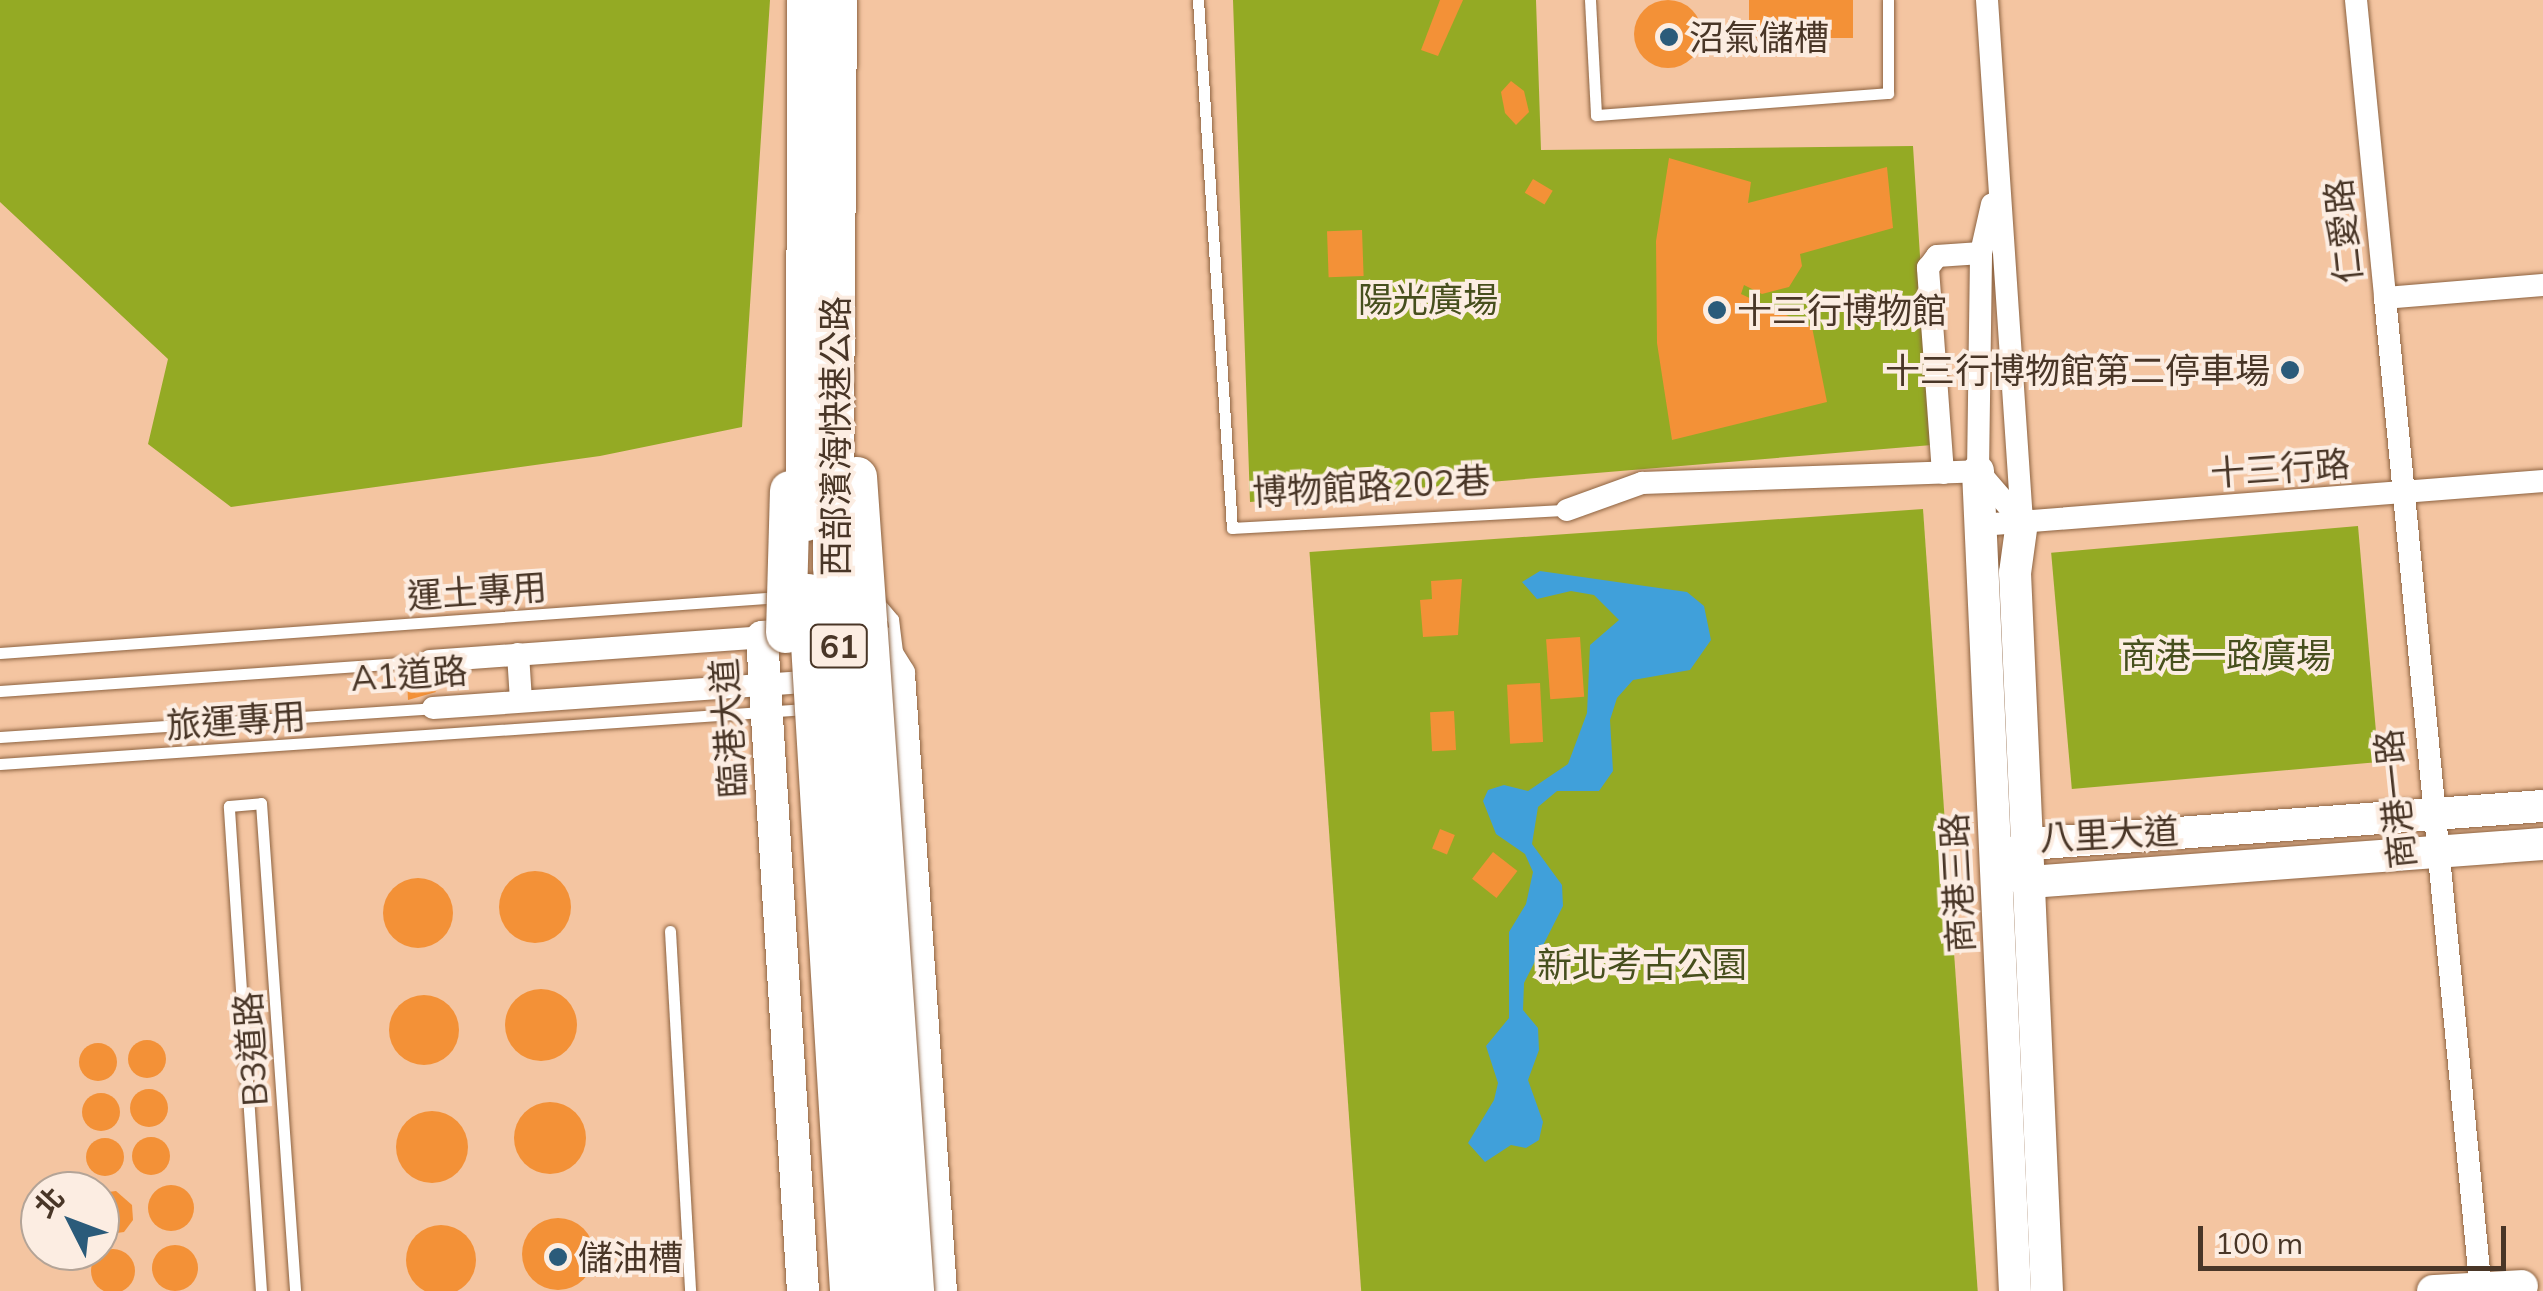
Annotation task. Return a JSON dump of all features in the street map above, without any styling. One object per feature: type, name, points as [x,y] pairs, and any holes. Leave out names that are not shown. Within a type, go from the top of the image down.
[{"type":"highway","name":"西部濱海快速公路","points":[[807,0],[833,566],[884,1291]]},
{"type":"highway","name":"西部濱海快速公路","points":[[837,0],[819,218],[806,565],[850,1291]]},
{"type":"highway","points":[[819,218],[784,611],[827,1291]]},
{"type":"highway","points":[[819,218],[886,839],[914,1291]]},
{"type":"street","points":[[1987,0],[2022,522]]},
{"type":"street","name":"仁愛路","points":[[2356,0],[2385,298],[2543,284]]},
{"type":"street","points":[[1998,181],[1981,253],[1978,472],[2022,522]]},
{"type":"street","points":[[1944,473],[1928,268],[1938,256],[1981,253]]},
{"type":"street","name":"商港一路","points":[[2385,298],[2430,813],[2481,1290]]},
{"type":"street","name":"博物館路202巷","points":[[1566,510],[1642,484],[1978,472]]},
{"type":"street","name":"商港三路","points":[[1978,472],[2015,1291]]},
{"type":"street","name":"十三行路","points":[[1980,525],[2543,481]]},
{"type":"street","name":"商港三路","points":[[2022,522],[2015,573],[2047,1291]]},
{"type":"street","points":[[825,632],[860,1291]]},
{"type":"street","name":"臨港大道","points":[[803,1291],[762,637],[825,632],[871,636],[892,654],[899,674]]},
{"type":"street","name":"A1道路","points":[[430,660],[762,637]]},
{"type":"street","points":[[518,654],[521,701]]},
{"type":"street","points":[[899,674],[941,1291]]},
{"type":"street","points":[[827,699],[873,1291]]},
{"type":"street","name":"A1道路","points":[[433,708],[521,701],[827,699]]},
{"type":"street","name":"八里大道","points":[[1996,866],[2029,844],[2543,806]]},
{"type":"street","name":"八里大道","points":[[1996,866],[2030,882],[2543,844]]},
{"type":"street","points":[[2434,1291],[2522,1286]]},
{"type":"lane","name":"博物館路202巷","points":[[1198,0],[1232,528],[1566,510]]},
{"type":"lane","points":[[1590,0],[1596,115],[1888,93],[1888,0]]},
{"type":"lane","name":"運土專用","points":[[0,652],[846,592],[871,596],[887,609],[899,674]]},
{"type":"lane","name":"A1道路","points":[[0,691],[430,660]]},
{"type":"lane","name":"旅運專用","points":[[0,764],[766,698]]},
{"type":"lane","name":"A1道路","points":[[0,737],[433,708]]},
{"type":"lane","name":"B3道路","points":[[261,1291],[229,806],[261,803],[295,1291]]},
{"type":"lane","points":[[670,931],[690,1291]]},
{"type":"green space","points":[[0,0],[770,0],[742,427],[600,456],[231,507],[148,444],[168,359],[0,202]]},
{"type":"green space","name":"陽光廣場","points":[[1233,0],[1536,0],[1541,150],[1913,146],[1932,445],[1250,502]]},
{"type":"green space","name":"新北考古公園","points":[[1923,509],[1978,1291],[1361,1291],[1309,552]]},
{"type":"green space","name":"商港一路廣場","points":[[2358,526],[2379,762],[2072,789],[2051,553]]},
{"type":"water","points":[[1540,571],[1687,592],[1704,606],[1711,640],[1690,670],[1633,680],[1617,698],[1610,720],[1613,771],[1599,791],[1557,791],[1538,807],[1532,844],[1562,885],[1563,906],[1524,983],[1523,1010],[1538,1028],[1539,1050],[1528,1080],[1543,1122],[1539,1140],[1526,1148],[1511,1145],[1485,1162],[1468,1143],[1494,1100],[1498,1083],[1486,1046],[1509,1018],[1509,932],[1526,904],[1533,872],[1525,854],[1496,834],[1483,801],[1488,790],[1504,785],[1528,791],[1568,764],[1587,713],[1590,645],[1619,620],[1594,595],[1571,591],[1537,599],[1522,582]]},
{"type":"building","points":[[1440,0],[1463,0],[1438,56],[1421,50]]},
{"type":"building","name":"沼氣儲槽","points":[[1668,0],[1681,2],[1692,10],[1700,21],[1700,47],[1692,58],[1681,66],[1668,68],[1655,66],[1644,58],[1636,47],[1634,34],[1636,21],[1644,10],[1655,2]]},
{"type":"building","points":[[1749,0],[1853,0],[1853,38],[1749,38]]},
{"type":"building","points":[[1511,81],[1524,91],[1529,112],[1516,125],[1505,113],[1501,92]]},
{"type":"building","name":"十三行博物館","points":[[1669,158],[1751,182],[1748,203],[1887,167],[1893,228],[1800,254],[1802,266],[1789,287],[1762,294],[1744,285],[1741,294],[1812,327],[1827,402],[1672,440],[1657,343],[1656,241]]},
{"type":"building","points":[[1533,179],[1553,191],[1544,205],[1525,193]]},
{"type":"building","points":[[1362,230],[1364,276],[1329,277],[1327,231]]},
{"type":"building","points":[[1462,579],[1458,635],[1423,637],[1420,600],[1432,599],[1431,581]]},
{"type":"building","points":[[1580,637],[1584,697],[1550,699],[1546,639]]},
{"type":"building","points":[[425,678],[436,692],[408,700],[407,680]]},
{"type":"building","points":[[1540,683],[1543,742],[1510,744],[1507,685]]},
{"type":"building","points":[[1454,711],[1456,750],[1432,751],[1430,712]]},
{"type":"building","points":[[1440,829],[1455,835],[1447,854],[1432,848]]},
{"type":"building","points":[[1493,852],[1517,871],[1496,898],[1472,879]]},
{"type":"building","points":[[535,871],[560,882],[571,907],[560,932],[535,943],[510,932],[499,907],[510,882]]},
{"type":"building","points":[[418,878],[443,888],[453,913],[443,938],[418,948],[393,938],[383,913],[393,888]]},
{"type":"building","points":[[541,989],[566,1000],[577,1025],[566,1050],[541,1061],[516,1050],[505,1025],[516,1000]]},
{"type":"building","points":[[424,995],[438,997],[449,1005],[457,1016],[457,1044],[449,1055],[438,1063],[424,1065],[410,1063],[399,1055],[391,1044],[389,1030],[391,1016],[399,1005],[410,997]]},
{"type":"building","points":[[147,1040],[161,1045],[166,1059],[161,1073],[147,1078],[133,1073],[128,1059],[133,1045]]},
{"type":"building","points":[[98,1043],[112,1048],[117,1062],[112,1076],[98,1081],[84,1076],[79,1062],[84,1048]]},
{"type":"building","points":[[149,1089],[163,1094],[168,1108],[163,1122],[149,1127],[135,1122],[130,1108],[135,1094]]},
{"type":"building","points":[[101,1093],[115,1098],[120,1112],[115,1126],[101,1131],[87,1126],[82,1112],[87,1098]]},
{"type":"building","name":"儲油槽","points":[[550,1102],[575,1113],[586,1138],[575,1163],[550,1174],[525,1163],[514,1138],[525,1113]]},
{"type":"building","points":[[432,1111],[457,1122],[468,1147],[457,1172],[432,1183],[407,1172],[396,1147],[407,1122]]},
{"type":"building","points":[[151,1137],[165,1142],[170,1156],[165,1170],[151,1175],[137,1170],[132,1156],[137,1142]]},
{"type":"building","points":[[98,1139],[112,1139],[123,1150],[119,1171],[91,1171],[87,1164],[87,1150]]},
{"type":"building","points":[[171,1185],[187,1192],[194,1208],[187,1224],[171,1231],[155,1224],[148,1208],[155,1192]]},
{"type":"building","points":[[120,1194],[132,1205],[133,1220],[120,1233]]},
{"type":"building","name":"儲油槽","points":[[558,1218],[583,1229],[594,1254],[583,1279],[558,1290],[533,1279],[522,1254],[533,1229]]},
{"type":"building","name":"儲油槽","points":[[441,1225],[466,1235],[476,1260],[466,1285],[441,1295],[416,1285],[406,1260],[416,1235]]},
{"type":"building","points":[[175,1245],[191,1252],[198,1268],[191,1284],[175,1291],[159,1284],[152,1268],[159,1252]]},
{"type":"building","points":[[120,1250],[134,1262],[134,1280],[122,1292],[104,1292],[92,1280],[91,1271],[120,1271]]},
{"type":"place","name":"沼氣儲槽","points":[[1669,37]]},
{"type":"place","name":"十三行博物館","points":[[1717,310]]},
{"type":"place","name":"十三行博物館第二停車場","points":[[2290,370]]},
{"type":"place","name":"儲油槽","points":[[558,1257]]}]
